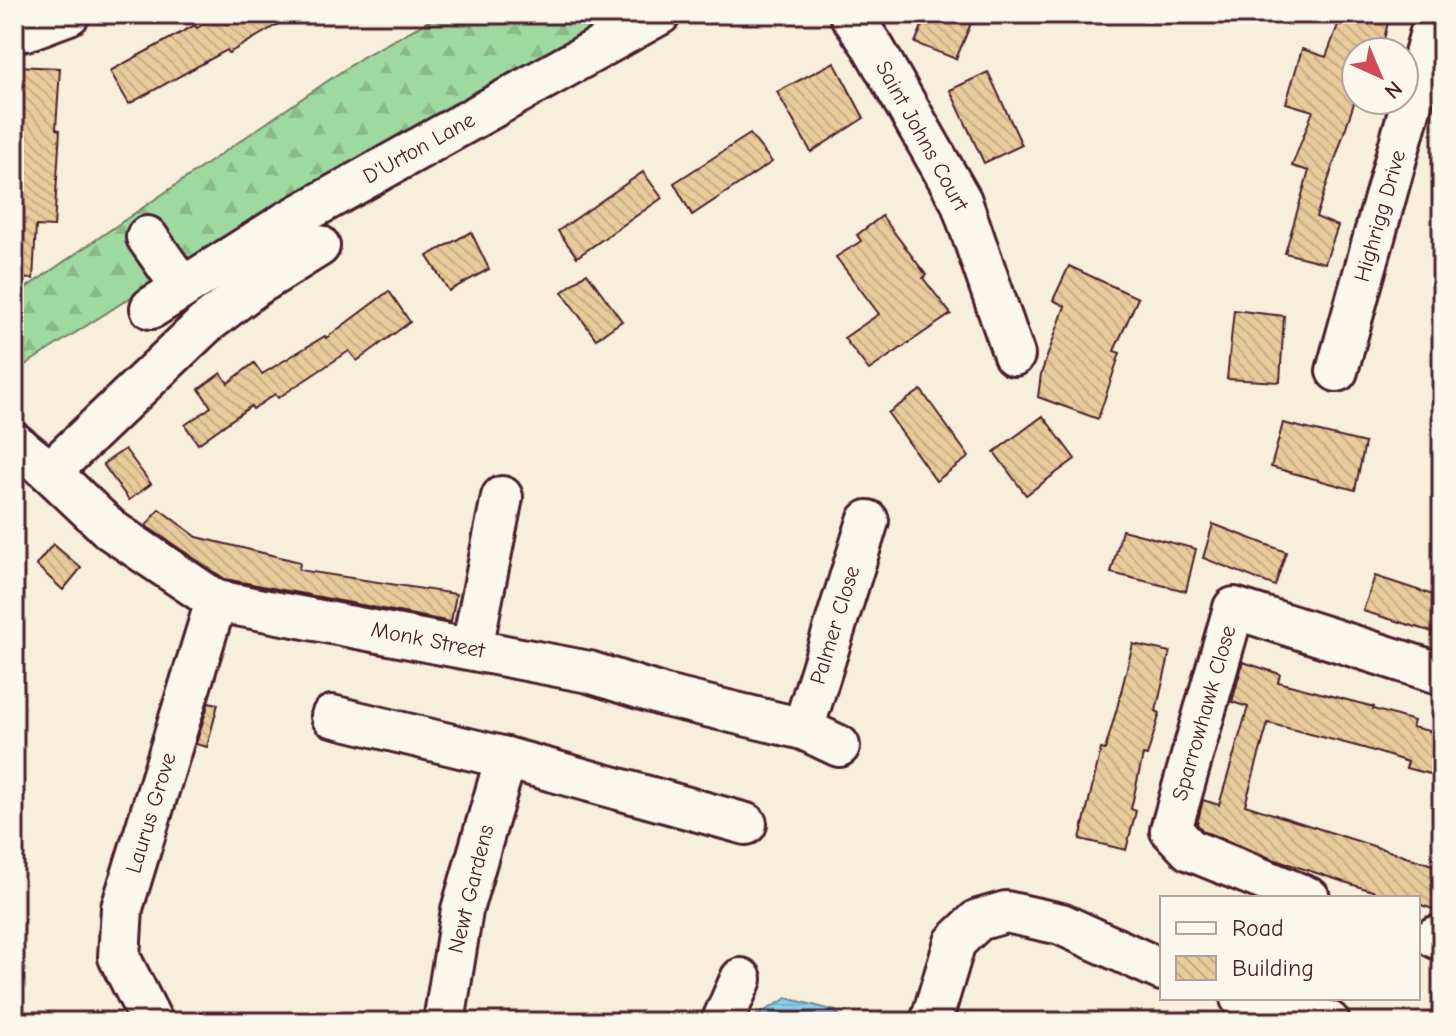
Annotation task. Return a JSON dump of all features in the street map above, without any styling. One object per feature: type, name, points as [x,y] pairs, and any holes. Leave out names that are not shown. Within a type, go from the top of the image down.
[{"type":"street","points":[[14,30],[26,30],[69,14]]},
{"type":"street","name":"D'Urton Lane","points":[[147,237],[166,298],[287,222],[660,14]]},
{"type":"street","name":"Saint Johns Court","points":[[850,14],[873,47],[961,201],[1014,355]]},
{"type":"street","name":"Highrigg Drive","points":[[1337,371],[1436,14]]},
{"type":"street","points":[[50,472],[204,325],[255,286],[319,246]]},
{"type":"street","name":"Monk Street","points":[[17,444],[111,530],[216,601],[589,672],[665,696],[803,729],[839,746]]},
{"type":"street","points":[[472,648],[502,497]]},
{"type":"street","name":"Palmer Close","points":[[803,729],[868,521]]},
{"type":"street","name":"Laurus Grove","points":[[152,1022],[119,957],[122,908],[216,601]]},
{"type":"street","name":"Sparrowhawk Close","points":[[1304,896],[1190,850],[1171,830],[1234,608],[1442,674]]},
{"type":"street","points":[[332,716],[506,758],[746,824]]},
{"type":"street","name":"Newt Gardens","points":[[444,1022],[462,910],[506,758]]},
{"type":"street","points":[[931,1022],[955,942],[978,920],[1006,912],[1061,924],[1160,969]]},
{"type":"street","points":[[722,1022],[741,979]]},
{"type":"street","points":[[1250,1000],[1288,1008],[1329,1022]]},
{"type":"green space","points":[[442,14],[620,14],[258,216],[14,372],[14,296],[364,56]]},
{"type":"water","points":[[787,998],[835,1011],[845,1022],[752,1022],[754,1017]]},
{"type":"building","points":[[221,14],[295,14],[229,53],[227,50],[129,104],[110,71]]},
{"type":"building","points":[[927,14],[975,14],[956,59],[915,43]]},
{"type":"building","points":[[1342,14],[1390,14],[1385,36],[1340,36],[1340,116],[1350,116],[1316,217],[1338,226],[1325,263],[1285,253],[1309,171],[1292,166],[1313,111],[1286,103],[1302,49],[1326,57]]},
{"type":"building","points":[[834,62],[864,118],[811,152],[777,92]]},
{"type":"building","points":[[15,66],[60,68],[54,227],[36,226],[33,279],[14,278]]},
{"type":"building","points":[[988,72],[1022,145],[984,163],[950,90]]},
{"type":"building","points":[[750,134],[772,162],[692,215],[674,183]]},
{"type":"building","points":[[643,172],[662,198],[577,257],[558,231]]},
{"type":"building","points":[[882,216],[951,314],[869,370],[844,338],[879,314],[836,257],[861,241],[857,235]]},
{"type":"building","points":[[471,232],[489,269],[449,291],[427,256]]},
{"type":"building","points":[[1069,266],[1138,298],[1114,351],[1120,353],[1098,419],[1038,397],[1041,374],[1065,306],[1053,300]]},
{"type":"building","points":[[587,273],[622,321],[596,339],[562,292]]},
{"type":"building","points":[[389,291],[410,322],[357,361],[349,351],[278,398],[275,394],[253,409],[251,406],[198,444],[185,425],[211,407],[199,389],[221,373],[228,383],[254,363],[262,374],[326,338]]},
{"type":"building","points":[[1234,310],[1284,316],[1280,382],[1227,379]]},
{"type":"building","points":[[921,390],[969,457],[936,481],[888,413]]},
{"type":"building","points":[[1043,416],[1075,459],[1026,495],[994,452]]},
{"type":"building","points":[[1283,423],[1365,443],[1355,490],[1271,467]]},
{"type":"building","points":[[125,449],[151,484],[129,500],[103,464]]},
{"type":"building","points":[[159,509],[197,537],[300,562],[299,570],[456,594],[451,622],[225,579],[146,526]]},
{"type":"building","points":[[1213,524],[1286,552],[1275,586],[1203,558]]},
{"type":"building","points":[[1122,530],[1196,549],[1186,591],[1111,573]]},
{"type":"building","points":[[53,544],[81,568],[63,590],[36,565]]},
{"type":"building","points":[[1375,576],[1442,598],[1442,635],[1363,611]]},
{"type":"building","points":[[1133,644],[1170,652],[1156,711],[1160,713],[1147,756],[1143,755],[1131,809],[1136,811],[1126,850],[1080,839],[1101,749],[1105,750]]},
{"type":"building","points":[[1243,662],[1280,674],[1278,682],[1374,707],[1414,721],[1412,727],[1442,734],[1442,777],[1406,768],[1408,762],[1364,748],[1268,723],[1245,805],[1442,868],[1442,912],[1420,905],[1420,896],[1388,896],[1273,859],[1203,831],[1197,824],[1203,800],[1219,805],[1248,707],[1232,702]]},
{"type":"building","points":[[209,702],[218,704],[207,747],[196,744]]}]
